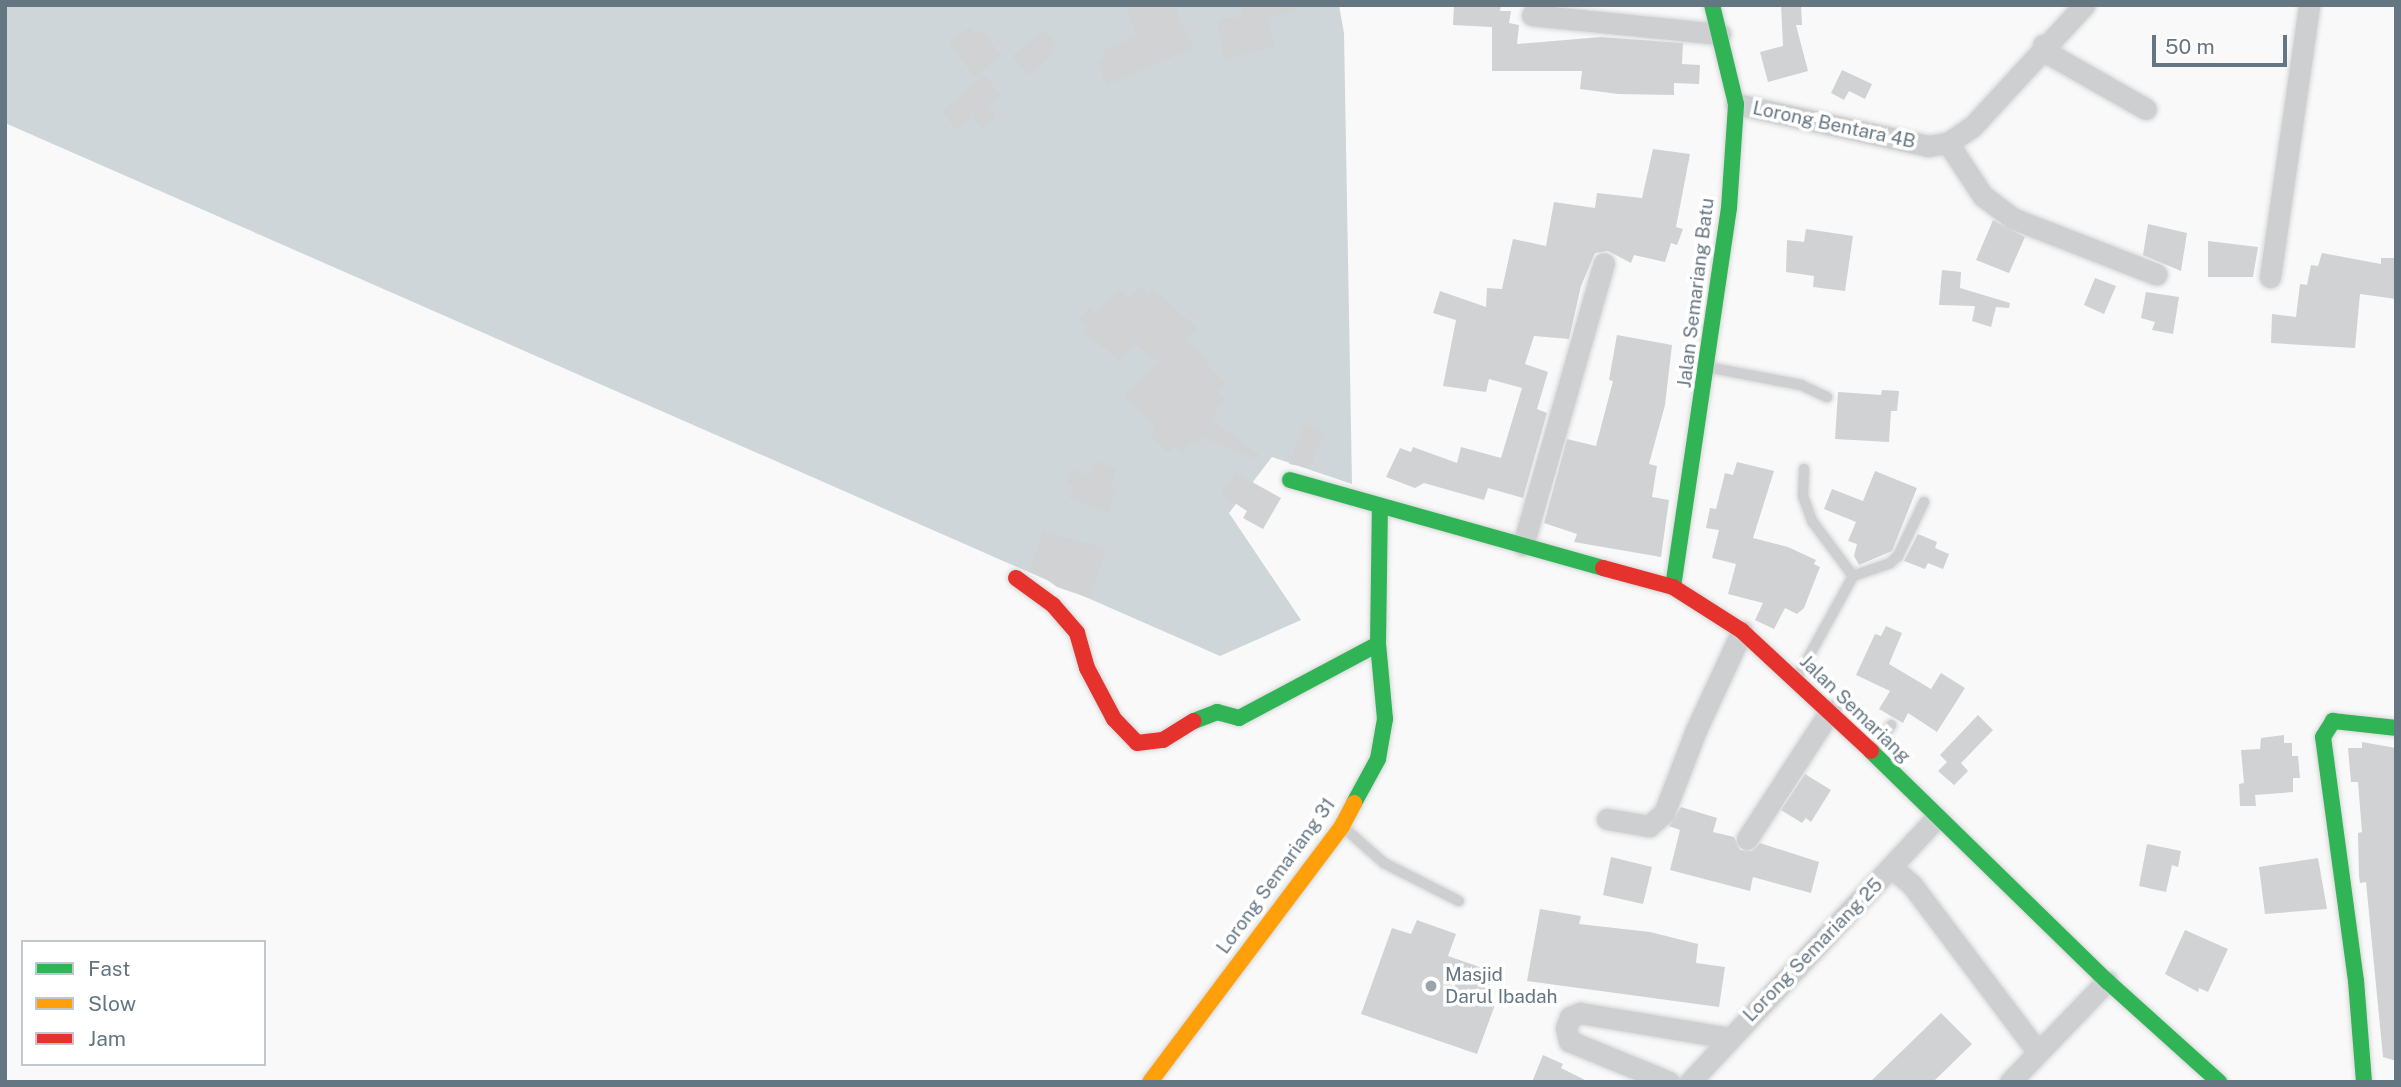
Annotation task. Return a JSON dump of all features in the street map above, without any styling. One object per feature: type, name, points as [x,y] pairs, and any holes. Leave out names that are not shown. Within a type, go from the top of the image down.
[{"type":"street","name":"Jalan Semariang Batu","points":[[1673,587],[1729,208],[1736,104],[1712,5]]},
{"type":"street","points":[[2084,5],[2043,45],[1972,127],[1948,143],[1983,196],[2012,218],[2156,274]]},
{"type":"street","points":[[2270,277],[2309,5]]},
{"type":"street","points":[[1532,15],[1720,34]]},
{"type":"street","points":[[2043,45],[2051,55],[2146,109]]},
{"type":"street","name":"Lorong Bentara 4B","points":[[1736,104],[1928,146],[1948,143]]},
{"type":"street","points":[[1523,545],[1604,264]]},
{"type":"street","name":"Jalan Semariang","points":[[1290,480],[1673,587],[1742,631],[1830,711],[1936,818],[2107,981],[2219,1082]]},
{"type":"street","name":"Lorong Semariang 31","points":[[1150,1082],[1342,826],[1378,760],[1385,719],[1378,643],[1380,507]]},
{"type":"street","points":[[1016,578],[1053,606],[1077,633],[1087,668],[1114,719],[1137,743],[1163,740],[1205,715],[1217,712],[1239,718],[1378,643]]},
{"type":"street","points":[[1607,819],[1649,825],[1664,813],[1696,730],[1742,631]]},
{"type":"street","points":[[1747,839],[1830,711]]},
{"type":"street","points":[[2364,1082],[2356,981],[2323,737],[2333,721],[2396,728]]},
{"type":"street","name":"Lorong Semariang 25","points":[[1689,1082],[1936,818]]},
{"type":"street","points":[[1892,868],[1912,885],[2038,1052]]},
{"type":"street","points":[[2010,1082],[2107,981]]},
{"type":"street","points":[[1669,1082],[1569,1041],[1566,1028],[1570,1017],[1580,1013],[1729,1038]]},
{"type":"lane","points":[[1707,367],[1801,385],[1827,397]]},
{"type":"lane","points":[[1804,469],[1803,496],[1812,521],[1853,576]]},
{"type":"lane","points":[[1796,680],[1853,576],[1898,556],[1924,502]]},
{"type":"lane","points":[[1871,752],[1891,725]]},
{"type":"lane","points":[[1342,826],[1384,863],[1459,901]]},
{"type":"shaded area","points":[[5,5],[1339,5],[1344,33],[1352,484],[1272,457],[1229,513],[1301,620],[1220,656],[5,123]]},
{"type":"building","points":[[1125,5],[1174,5],[1193,48],[1107,85],[1097,62],[1106,58],[1103,51],[1137,35]]},
{"type":"building","points":[[1256,5],[1296,5],[1297,9],[1268,18],[1275,45],[1224,60],[1218,20],[1243,16],[1241,9]]},
{"type":"building","points":[[1454,5],[1501,5],[1500,11],[1511,11],[1509,23],[1519,25],[1517,44],[1601,37],[1683,43],[1682,64],[1700,65],[1699,84],[1674,83],[1674,95],[1618,94],[1580,89],[1582,71],[1492,71],[1492,27],[1453,25]]},
{"type":"building","points":[[1781,5],[1801,5],[1802,25],[1796,25],[1808,71],[1768,82],[1760,52],[1783,46]]},
{"type":"building","points":[[970,27],[975,34],[982,30],[1001,56],[974,76],[949,43]]},
{"type":"building","points":[[1044,30],[1057,44],[1048,51],[1052,56],[1029,75],[1012,56]]},
{"type":"building","points":[[1842,70],[1872,84],[1865,99],[1849,91],[1844,100],[1831,93]]},
{"type":"building","points":[[984,75],[1001,95],[987,107],[996,117],[983,129],[972,117],[957,130],[942,112]]},
{"type":"building","points":[[1653,149],[1690,154],[1676,227],[1683,229],[1677,245],[1671,243],[1665,262],[1634,255],[1631,263],[1608,251],[1595,253],[1581,286],[1569,339],[1534,336],[1525,364],[1548,372],[1537,409],[1547,413],[1523,498],[1488,488],[1484,500],[1424,483],[1415,488],[1386,477],[1400,448],[1411,452],[1413,447],[1457,463],[1461,447],[1501,458],[1522,388],[1489,379],[1486,392],[1443,386],[1456,320],[1433,313],[1440,291],[1486,307],[1487,288],[1502,289],[1513,239],[1546,246],[1554,202],[1595,208],[1597,193],[1642,198]]},
{"type":"building","points":[[1993,220],[2025,237],[2009,273],[1976,260]]},
{"type":"building","points":[[2148,224],[2187,233],[2181,271],[2143,255]]},
{"type":"building","points":[[1806,229],[1853,236],[1845,291],[1813,287],[1814,276],[1786,272],[1787,240],[1804,242]]},
{"type":"building","points":[[2208,241],[2258,247],[2253,277],[2208,277]]},
{"type":"building","points":[[2322,253],[2381,264],[2381,258],[2396,258],[2396,299],[2360,294],[2355,348],[2271,343],[2272,314],[2296,317],[2300,284],[2307,285],[2311,265],[2318,266]]},
{"type":"building","points":[[1942,270],[1961,272],[1960,288],[2010,303],[2009,308],[1996,307],[1991,327],[1972,321],[1975,306],[1939,305]]},
{"type":"building","points":[[2095,278],[2116,286],[2104,314],[2084,305]]},
{"type":"building","points":[[1139,287],[1148,294],[1153,289],[1197,328],[1186,341],[1210,361],[1206,366],[1226,382],[1218,392],[1225,398],[1211,420],[1259,454],[1256,459],[1202,437],[1198,446],[1192,441],[1182,453],[1174,446],[1168,452],[1150,435],[1156,428],[1124,395],[1158,362],[1134,343],[1120,361],[1083,331],[1087,327],[1079,320],[1089,308],[1096,314],[1118,289],[1129,299]]},
{"type":"building","points":[[2146,292],[2179,297],[2173,334],[2152,330],[2155,322],[2141,318]]},
{"type":"building","points":[[1617,335],[1672,345],[1665,405],[1649,464],[1657,466],[1652,497],[1669,500],[1661,557],[1574,542],[1577,534],[1544,523],[1567,439],[1596,446],[1613,381],[1609,380]]},
{"type":"building","points":[[1882,390],[1899,391],[1897,411],[1891,411],[1889,442],[1835,439],[1838,392],[1881,395]]},
{"type":"building","points":[[1305,424],[1325,432],[1310,468],[1289,464]]},
{"type":"building","points":[[1095,461],[1116,469],[1110,486],[1117,488],[1107,513],[1069,498],[1074,486],[1066,483],[1072,469],[1089,476]]},
{"type":"building","points":[[1737,462],[1774,471],[1753,538],[1788,547],[1816,560],[1814,564],[1820,567],[1804,608],[1797,614],[1785,608],[1774,629],[1755,620],[1763,603],[1728,594],[1736,564],[1712,558],[1719,530],[1706,528],[1710,508],[1716,509],[1725,473],[1733,475]]},
{"type":"building","points":[[1875,471],[1917,488],[1892,551],[1859,565],[1854,556],[1857,544],[1848,541],[1856,522],[1824,509],[1832,489],[1863,501]]},
{"type":"building","points":[[1236,473],[1281,498],[1263,529],[1243,518],[1247,511],[1221,494]]},
{"type":"building","points":[[1043,531],[1106,549],[1089,598],[1057,587],[1031,568]]},
{"type":"building","points":[[1918,534],[1937,542],[1935,548],[1949,554],[1943,569],[1928,563],[1925,569],[1904,561]]},
{"type":"building","points":[[1886,626],[1902,633],[1889,664],[1931,689],[1941,673],[1965,688],[1937,732],[1908,713],[1903,723],[1879,709],[1890,691],[1856,675],[1875,634],[1881,636]]},
{"type":"building","points":[[1978,715],[1993,730],[1961,763],[1968,771],[1954,785],[1938,771],[1947,762],[1940,755]]},
{"type":"building","points":[[2284,735],[2284,743],[2292,743],[2292,756],[2298,756],[2300,778],[2293,778],[2293,792],[2255,795],[2256,806],[2240,806],[2239,784],[2244,783],[2241,750],[2260,749],[2261,738]]},
{"type":"building","points":[[2362,742],[2396,748],[2396,1061],[2383,1057],[2366,882],[2360,883],[2359,876],[2358,833],[2362,832],[2358,782],[2351,782],[2348,748],[2362,748]]},
{"type":"building","points":[[1805,774],[1831,790],[1811,822],[1806,818],[1802,823],[1781,810]]},
{"type":"building","points":[[1681,807],[1717,818],[1713,832],[1734,837],[1740,850],[1752,851],[1760,843],[1819,862],[1811,893],[1753,877],[1750,891],[1670,870],[1680,830],[1669,826]]},
{"type":"building","points":[[2147,844],[2181,851],[2178,867],[2172,865],[2166,892],[2139,886]]},
{"type":"building","points":[[1611,857],[1652,867],[1643,904],[1603,895]]},
{"type":"building","points":[[2318,858],[2327,909],[2265,914],[2259,867]]},
{"type":"building","points":[[1540,909],[1581,916],[1579,924],[1650,932],[1698,944],[1696,963],[1725,967],[1719,1007],[1527,981]]},
{"type":"building","name":"Masjid Darul Ibadah","points":[[1417,920],[1456,934],[1448,956],[1494,972],[1485,999],[1496,1002],[1477,1054],[1361,1014],[1392,928],[1411,934]]},
{"type":"building","points":[[2185,930],[2228,949],[2208,992],[2199,988],[2198,992],[2165,974]]},
{"type":"building","points":[[1941,1013],[1972,1044],[1933,1082],[1870,1082]]},
{"type":"building","points":[[1543,1055],[1563,1064],[1561,1068],[1589,1082],[1532,1082]]},
{"type":"traffic: fast","points":[[1673,587],[1729,208],[1736,104],[1712,5]]},
{"type":"traffic: fast","points":[[1290,480],[1603,568]]},
{"type":"traffic: fast","points":[[1354,803],[1378,759],[1385,719],[1378,644],[1380,507]]},
{"type":"traffic: fast","points":[[1194,721],[1217,712],[1239,718],[1378,644]]},
{"type":"traffic: fast","points":[[2364,1082],[2356,981],[2323,737],[2333,721],[2396,728]]},
{"type":"traffic: fast","points":[[1871,751],[2107,981],[2219,1082]]},
{"type":"traffic: slow","points":[[1150,1082],[1342,826],[1354,803]]},
{"type":"traffic: jam","points":[[1603,568],[1673,587],[1742,631],[1871,751]]},
{"type":"traffic: jam","points":[[1016,578],[1053,605],[1077,633],[1087,668],[1114,719],[1137,743],[1163,740],[1194,721]]},
{"type":"place","name":"Masjid Darul Ibadah","points":[[1431,986]]}]
